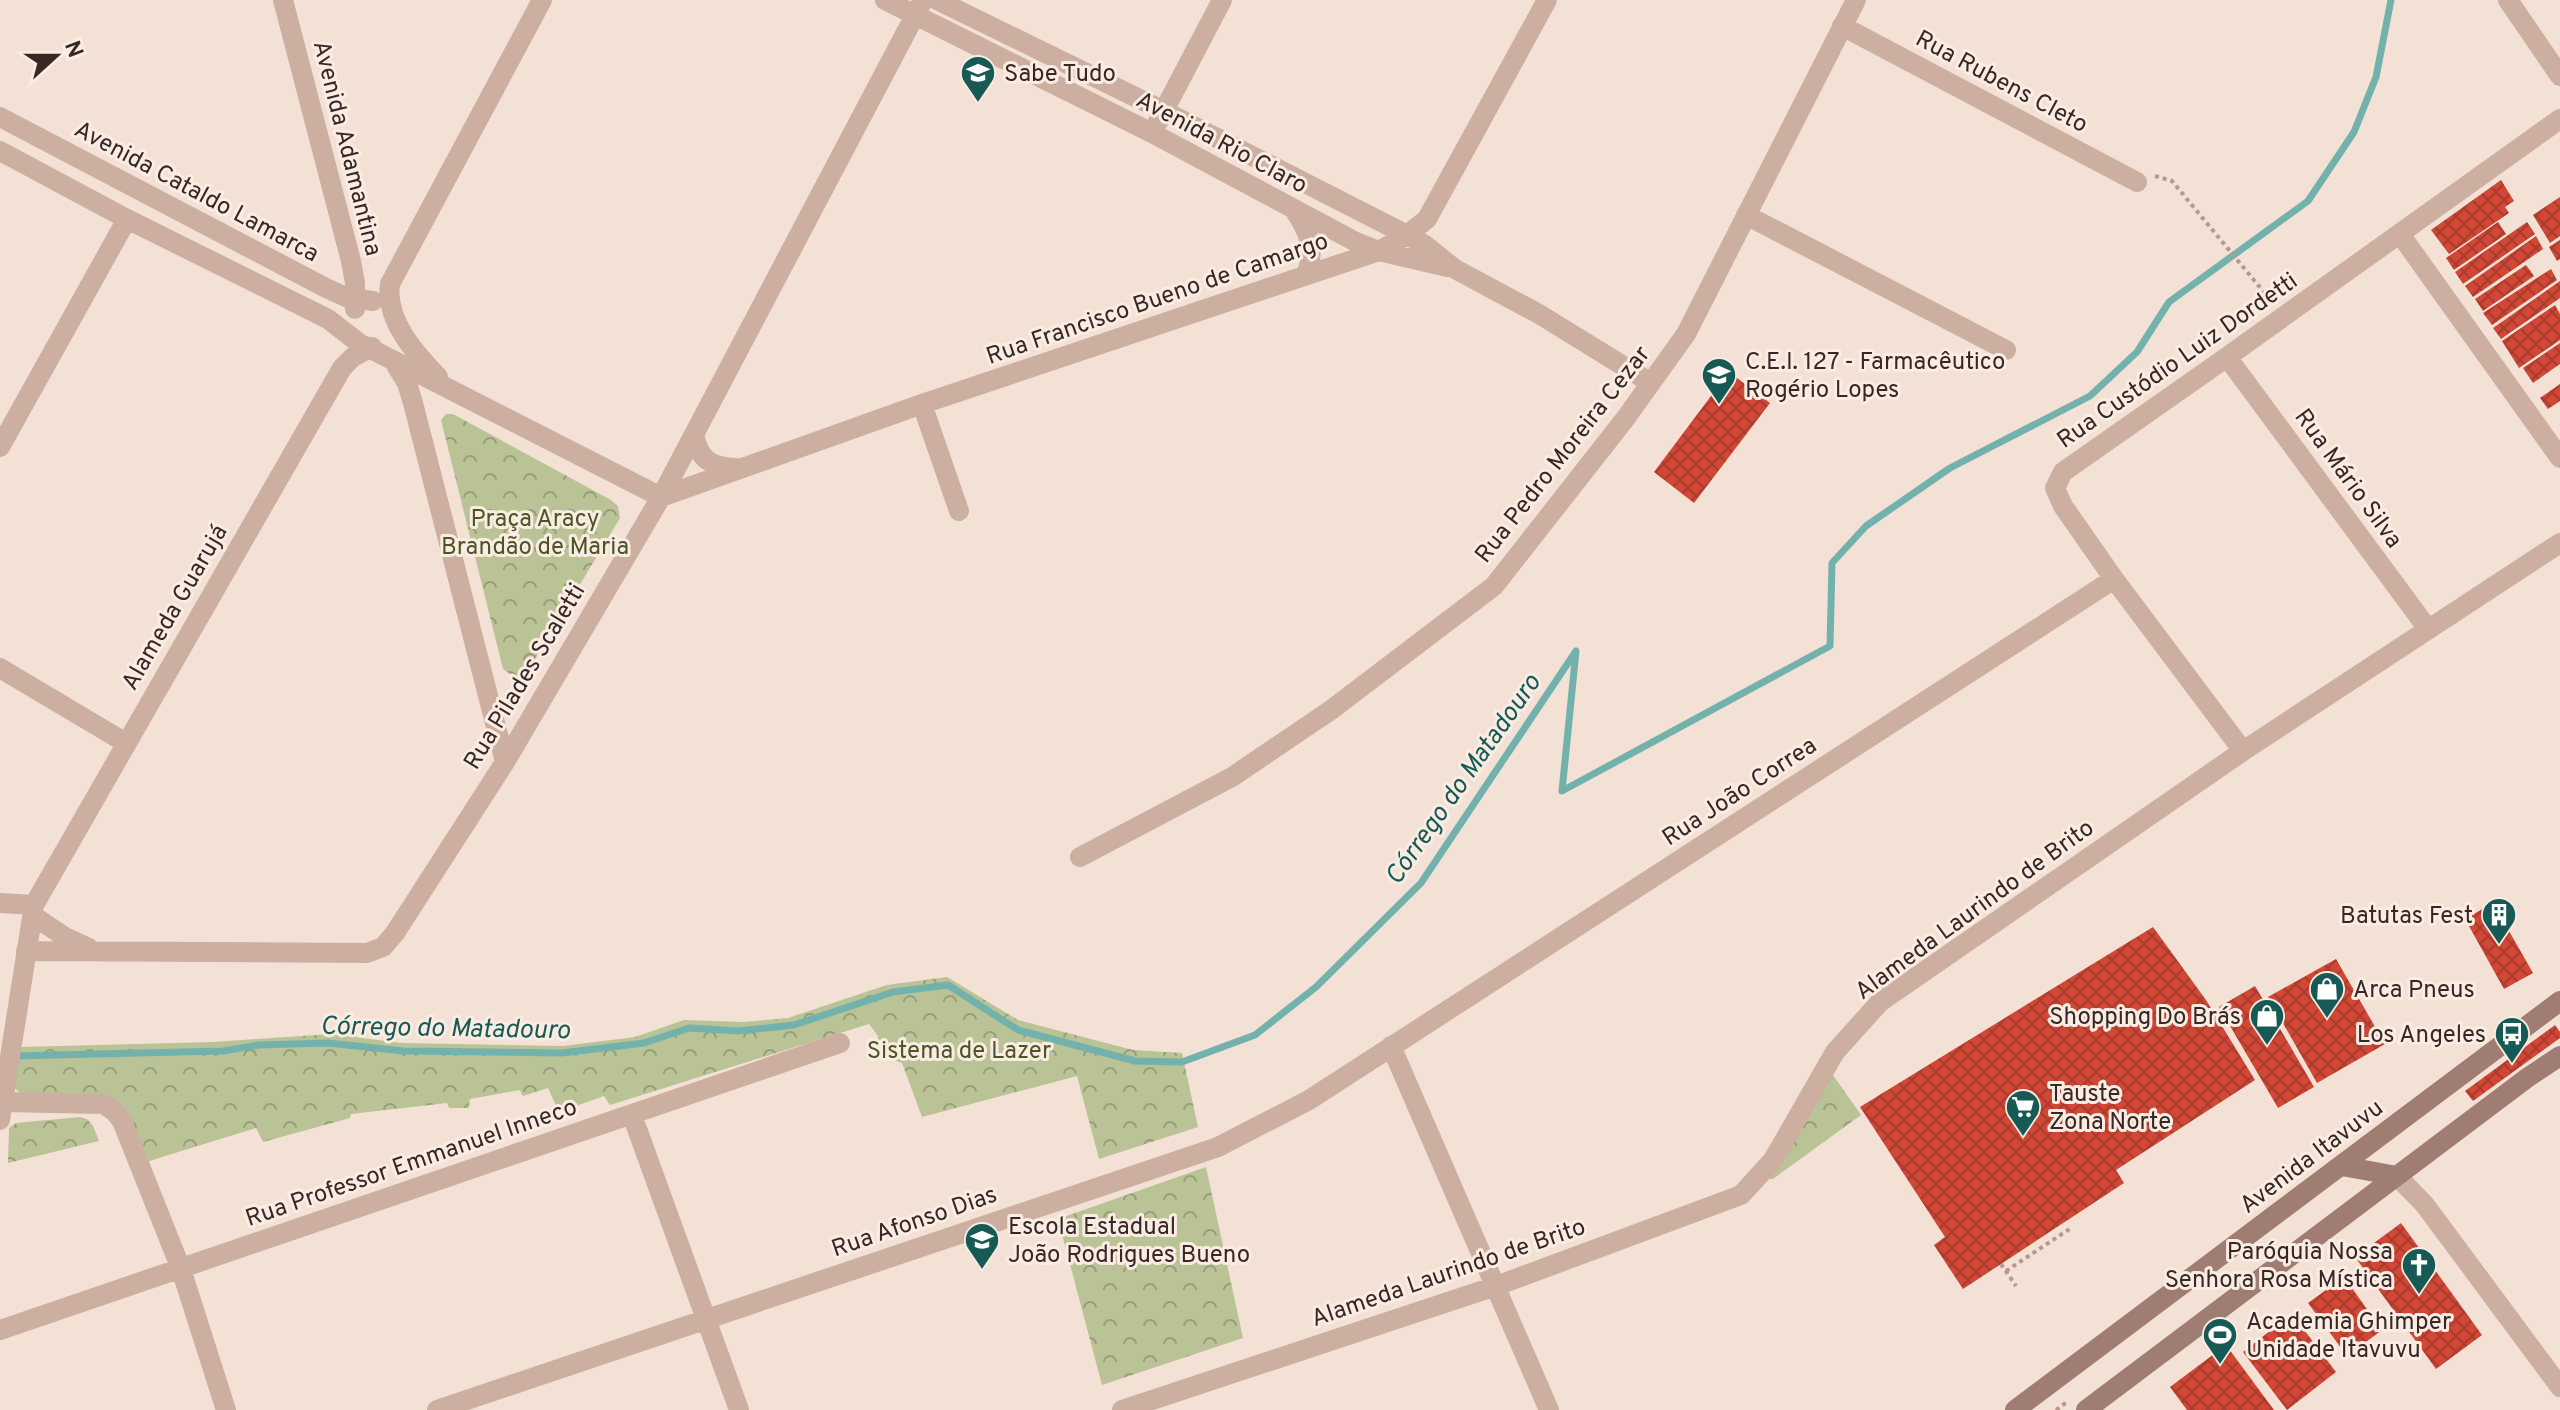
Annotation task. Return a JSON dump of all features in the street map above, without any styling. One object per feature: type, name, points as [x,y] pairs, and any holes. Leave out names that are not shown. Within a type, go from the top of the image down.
[{"type":"main road","name":"Avenida Itavuvu","points":[[2015,1410],[2560,1001]]},
{"type":"main road","points":[[2086,1410],[2560,1056]]},
{"type":"main road","points":[[2342,1166],[2397,1176]]},
{"type":"street","name":"Avenida Adamantina","points":[[283,0],[361,303]]},
{"type":"street","points":[[366,346],[386,342],[391,336],[394,323],[389,299],[392,278],[542,0]]},
{"type":"street","name":"Avenida Rio Claro","points":[[885,0],[918,8],[1294,210],[1379,251],[1455,269]]},
{"type":"street","name":"Avenida Rio Claro","points":[[937,0],[1407,235],[1455,269],[1539,314],[1651,383]]},
{"type":"street","points":[[1152,133],[1222,0]]},
{"type":"street","name":"Rua Francisco Bueno de Camargo","points":[[661,497],[922,404],[1379,251],[1427,219],[1547,0]]},
{"type":"street","name":"Rua Pedro Moreira Cezar","points":[[1080,857],[1232,777],[1331,710],[1494,586],[1686,334],[1856,0]]},
{"type":"street","points":[[2508,0],[2560,76]]},
{"type":"street","name":"Rua Pilades Scaletti","points":[[26,951],[367,953],[383,947],[505,762],[661,497],[918,8]]},
{"type":"street","name":"Rua Rubens Cleto","points":[[1842,26],[2137,182]]},
{"type":"street","name":"Avenida Cataldo Lamarca","points":[[0,117],[312,282],[361,303]]},
{"type":"street","name":"Rua Custódio Luiz Dordetti","points":[[2243,751],[2063,506],[2055,488],[2063,472],[2560,119]]},
{"type":"street","points":[[0,151],[127,219],[328,319],[392,360],[661,497]]},
{"type":"street","points":[[1294,210],[1306,226],[1311,240],[1312,256],[1306,275]]},
{"type":"street","points":[[1746,215],[2006,350]]},
{"type":"street","points":[[0,447],[127,219]]},
{"type":"street","points":[[2400,234],[2560,458]]},
{"type":"street","points":[[366,346],[349,330],[350,317],[361,303],[383,305],[420,357],[456,392]]},
{"type":"street","name":"Alameda Guarujá","points":[[33,910],[342,368],[366,346]]},
{"type":"street","name":"Rua Mário Silva","points":[[2227,357],[2428,629]]},
{"type":"street","points":[[392,360],[407,383],[413,403],[505,762]]},
{"type":"street","points":[[922,404],[959,511]]},
{"type":"street","points":[[694,434],[699,454],[707,460],[723,467],[740,468]]},
{"type":"street","name":"Alameda Laurindo de Brito","points":[[1122,1410],[1496,1286],[1741,1195],[1773,1160],[1835,1052],[1880,1002],[2243,751],[2560,543]]},
{"type":"street","name":"Rua João Correa","points":[[1391,1046],[2114,579]]},
{"type":"street","points":[[0,668],[126,743]]},
{"type":"street","points":[[490,704],[505,718],[515,721],[523,721],[533,714]]},
{"type":"street","points":[[0,903],[33,910],[3,1102],[103,1104],[122,1121],[181,1269],[226,1410]]},
{"type":"street","name":"Rua Pilades Scaletti","points":[[33,910],[65,937],[96,952]]},
{"type":"street","name":"Rua Professor Emmanuel Inneco","points":[[0,1330],[840,1043]]},
{"type":"street","points":[[1391,1046],[1549,1410]]},
{"type":"street","name":"Rua Afonso Dias","points":[[437,1410],[1218,1147],[1309,1100],[1391,1046]]},
{"type":"street","points":[[632,1115],[739,1410]]},
{"type":"street","points":[[2397,1176],[2425,1205],[2560,1387]]},
{"type":"path","points":[[2137,182],[2157,176],[2172,181],[2284,317]]},
{"type":"path","points":[[2006,1271],[2071,1228]]},
{"type":"path","points":[[2001,1264],[2016,1286]]},
{"type":"green space","name":"Praça Aracy Brandão de Maria","points":[[446,414],[453,414],[618,506],[620,518],[526,674],[514,677],[503,669],[441,420]]},
{"type":"green space","name":"Sistema de Lazer","points":[[947,977],[1018,1020],[1133,1050],[1182,1053],[1198,1127],[1099,1159],[1077,1076],[922,1117],[902,1063],[875,1054],[878,1036],[869,1024],[610,1105],[604,1096],[559,1112],[548,1088],[523,1096],[520,1090],[470,1099],[469,1108],[449,1108],[447,1103],[351,1114],[350,1118],[263,1142],[256,1128],[146,1162],[128,1115],[20,1093],[14,1087],[20,1047],[213,1042],[330,1034],[402,1043],[563,1046],[635,1037],[684,1020],[743,1022],[788,1018],[887,985]]},
{"type":"green space","points":[[1833,1075],[1861,1115],[1773,1179],[1768,1179]]},
{"type":"green space","points":[[80,1117],[93,1126],[99,1141],[8,1163],[9,1128],[16,1123]]},
{"type":"green space","points":[[1206,1167],[1243,1338],[1102,1385],[1058,1219]]},
{"type":"building","points":[[2501,180],[2514,201],[2505,207],[2509,213],[2449,254],[2431,230]]},
{"type":"building","points":[[2560,197],[2560,236],[2550,243],[2533,215]]},
{"type":"building","points":[[2498,222],[2506,234],[2454,270],[2446,258]]},
{"type":"building","points":[[2527,222],[2535,234],[2463,284],[2455,272]]},
{"type":"building","points":[[2536,236],[2543,249],[2473,297],[2465,286]]},
{"type":"building","points":[[2560,240],[2560,259],[2557,261],[2549,247]]},
{"type":"building","points":[[2526,265],[2534,276],[2483,311],[2475,299]]},
{"type":"building","points":[[2551,269],[2557,280],[2492,325],[2483,313]]},
{"type":"building","points":[[2560,281],[2560,298],[2501,339],[2493,328]]},
{"type":"building","points":[[2555,305],[2560,314],[2560,340],[2519,368],[2502,341]]},
{"type":"building","points":[[2560,343],[2560,364],[2533,383],[2523,368]]},
{"type":"building","points":[[1729,372],[1770,403],[1694,503],[1654,472]]},
{"type":"building","points":[[2560,384],[2560,401],[2548,409],[2540,398]]},
{"type":"building","name":"Batutas Fest","points":[[2493,903],[2533,973],[2504,989],[2465,919]]},
{"type":"building","name":"Tauste Zona Norte","points":[[2153,927],[2206,1000],[2255,1080],[2116,1170],[2124,1183],[1963,1289],[1934,1245],[1945,1237],[1860,1107]]},
{"type":"building","name":"Arca Pneus","points":[[2336,959],[2385,1044],[2317,1083],[2268,997]]},
{"type":"building","name":"Shopping Do Brás","points":[[2255,986],[2314,1087],[2278,1108],[2219,1007]]},
{"type":"building","name":"Los Angeles","points":[[2555,1025],[2560,1038],[2473,1101],[2465,1091]]},
{"type":"building","name":"Paróquia Nossa Senhora Rosa Mística","points":[[2401,1223],[2482,1335],[2436,1369],[2355,1257]]},
{"type":"building","points":[[2344,1277],[2382,1330],[2347,1356],[2308,1303]]},
{"type":"building","points":[[2292,1314],[2336,1372],[2287,1410],[2243,1352]]},
{"type":"building","name":"Academia Ghimper Unidade Itavuvu","points":[[2226,1345],[2274,1410],[2187,1410],[2170,1387]]},
{"type":"waterway","name":"Córrego do Matadouro","points":[[14,1056],[223,1051],[259,1045],[328,1043],[403,1051],[562,1053],[644,1043],[689,1028],[738,1031],[794,1025],[893,992],[948,985],[1018,1030],[1135,1061],[1182,1062],[1255,1035],[1316,987],[1421,883],[1576,651],[1562,791],[1830,646],[1832,563],[1866,526],[1950,468],[2090,396],[2137,352],[2169,302],[2308,201],[2354,132],[2376,77],[2391,0]]},
{"type":"place","name":"Sabe Tudo","points":[[978,104]]},
{"type":"place","name":"C.E.I. 127 - Farmacêutico Rogério Lopes","points":[[1719,406]]},
{"type":"place","name":"Batutas Fest","points":[[2499,946]]},
{"type":"place","name":"Arca Pneus","points":[[2327,1020]]},
{"type":"place","name":"Shopping Do Brás","points":[[2267,1047]]},
{"type":"place","name":"Los Angeles","points":[[2512,1065]]},
{"type":"place","name":"Tauste Zona Norte","points":[[2023,1138]]},
{"type":"place","name":"Escola Estadual João Rodrigues Bueno","points":[[982,1271]]},
{"type":"place","name":"Paróquia Nossa Senhora Rosa Mística","points":[[2419,1296]]},
{"type":"place","name":"Academia Ghimper Unidade Itavuvu","points":[[2220,1366]]}]
